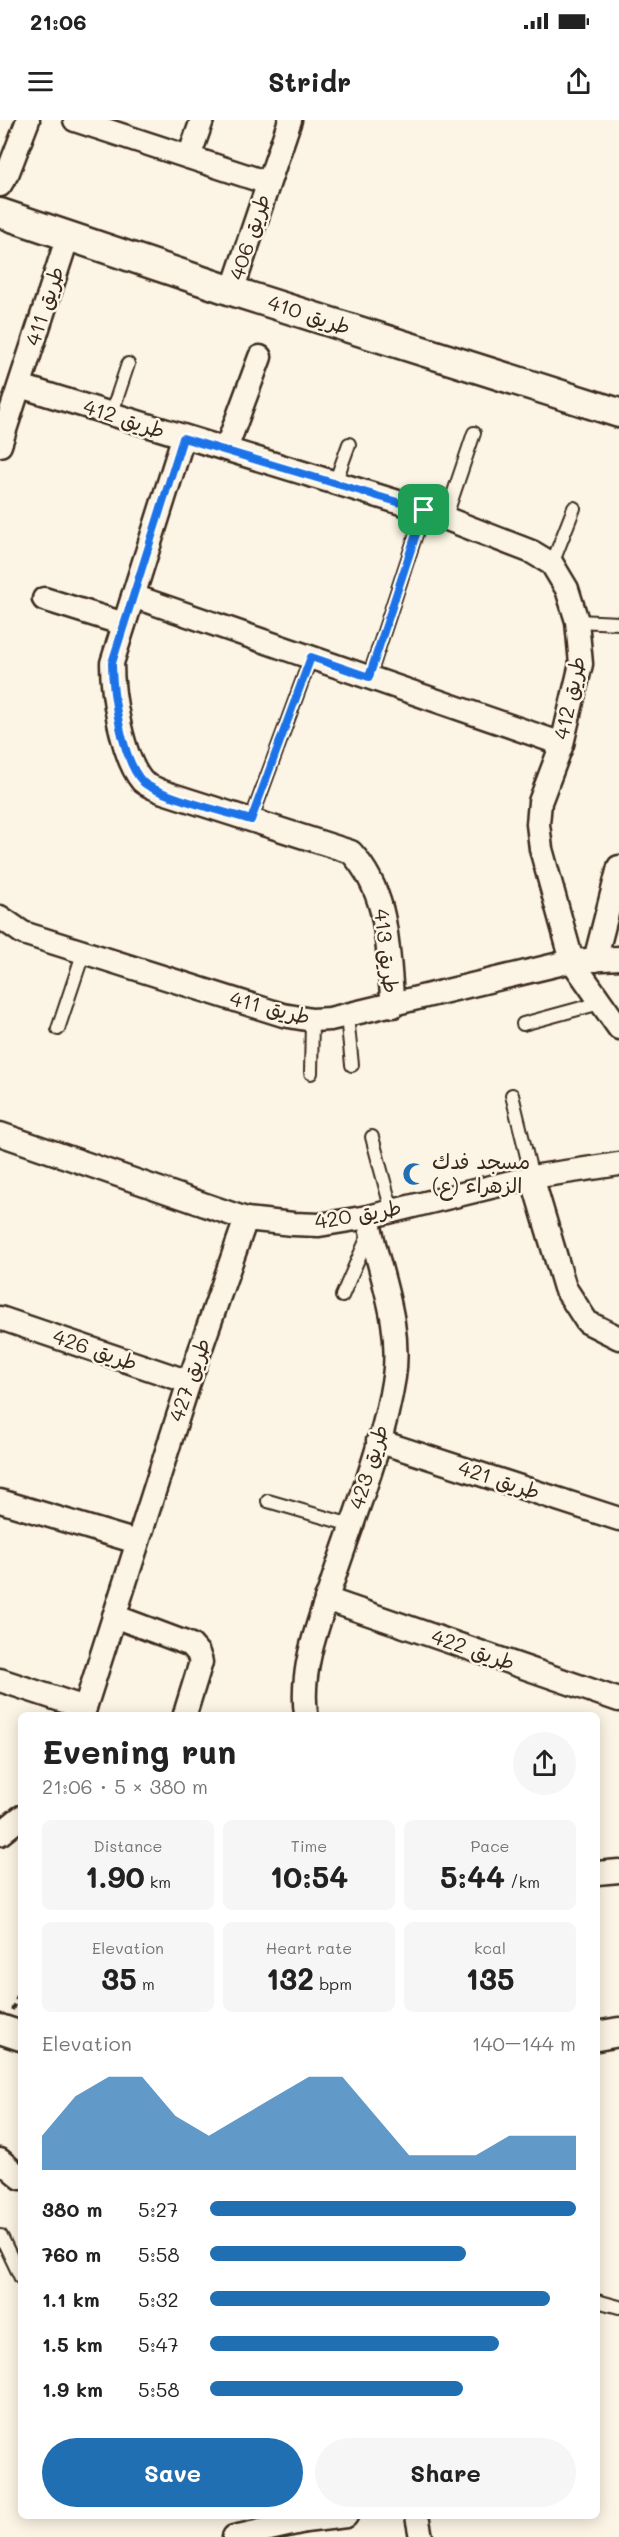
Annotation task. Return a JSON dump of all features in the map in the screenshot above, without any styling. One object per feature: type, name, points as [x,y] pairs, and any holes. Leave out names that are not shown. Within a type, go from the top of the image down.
[{"type":"street","points":[[0,185],[8,172],[28,120]]},
{"type":"street","name":"طريق 406","points":[[75,120],[268,183]]},
{"type":"street","points":[[189,157],[202,120]]},
{"type":"street","name":"طريق 406","points":[[232,291],[290,120]]},
{"type":"street","name":"طريق 410","points":[[0,213],[232,291],[619,413]]},
{"type":"street","name":"طريق 411","points":[[0,446],[68,236]]},
{"type":"street","points":[[226,449],[260,357]]},
{"type":"street","name":"طريق 412","points":[[20,386],[183,438],[424,510],[532,552],[552,564],[567,589],[578,621],[581,664],[562,744],[540,802],[538,824],[541,849],[572,961],[619,1028]]},
{"type":"street","name":"طريق 413","points":[[183,438],[112,663],[112,684],[130,762],[144,783],[163,792],[351,852],[368,871],[381,902],[393,1006]]},
{"type":"street","points":[[133,596],[562,744]]},
{"type":"street","points":[[44,599],[124,624]]},
{"type":"street","points":[[595,960],[619,867]]},
{"type":"street","name":"طريق 411","points":[[0,917],[22,933],[83,954],[283,1015],[312,1020],[347,1016],[393,1006],[572,961],[619,958]]},
{"type":"street","name":"طريق 420","points":[[0,1134],[246,1219],[320,1225],[369,1223],[392,1211],[532,1178],[619,1164]]},
{"type":"street","points":[[532,1178],[565,1288],[587,1322],[619,1338]]},
{"type":"street","name":"طريق 427","points":[[84,1711],[189,1382],[246,1219]]},
{"type":"street","name":"طريق 423","points":[[306,1712],[306,1677],[314,1640],[378,1441],[394,1377],[395,1338],[389,1300],[369,1223]]},
{"type":"street","name":"طريق 426","points":[[0,1318],[189,1382]]},
{"type":"street","name":"طريق 421","points":[[378,1441],[619,1519]]},
{"type":"street","points":[[0,1501],[137,1542]]},
{"type":"street","name":"طريق 422","points":[[326,1599],[619,1700]]},
{"type":"street","points":[[114,1616],[191,1645],[198,1653],[201,1662],[186,1712]]},
{"type":"street","points":[[0,1680],[84,1711]]},
{"type":"street","points":[[600,1873],[619,1871]]},
{"type":"street","points":[[0,2029],[18,2035]]},
{"type":"street","points":[[600,2035],[619,2032]]},
{"type":"street","points":[[0,2160],[18,2175]]},
{"type":"street","points":[[234,2537],[300,2519]]},
{"type":"street","points":[[418,2519],[421,2537]]},
{"type":"lane","points":[[111,415],[128,364]]},
{"type":"lane","points":[[445,519],[474,433]]},
{"type":"lane","points":[[335,483],[349,444]]},
{"type":"lane","points":[[552,564],[574,508]]},
{"type":"lane","points":[[369,677],[424,510]]},
{"type":"lane","points":[[578,621],[619,622]]},
{"type":"lane","points":[[251,820],[311,657]]},
{"type":"lane","points":[[58,1029],[83,954]]},
{"type":"lane","points":[[522,1024],[600,1003]]},
{"type":"lane","points":[[347,1016],[352,1065]]},
{"type":"lane","points":[[310,1073],[312,1020]]},
{"type":"lane","points":[[512,1095],[532,1178]]},
{"type":"lane","points":[[372,1137],[392,1211]]},
{"type":"lane","points":[[342,1296],[369,1223]]},
{"type":"lane","points":[[268,1501],[351,1526]]},
{"type":"lane","points":[[1,2236],[18,2272]]},
{"type":"lane","points":[[600,2302],[619,2307]]},
{"type":"place","name":"مسجد فدك الزهراء (ع)","points":[[414,1174]]},
{"type":"route","points":[[183,438],[424,510],[369,677],[311,657],[251,820],[163,792],[144,783],[130,762],[112,684],[112,663],[183,438]]}]
